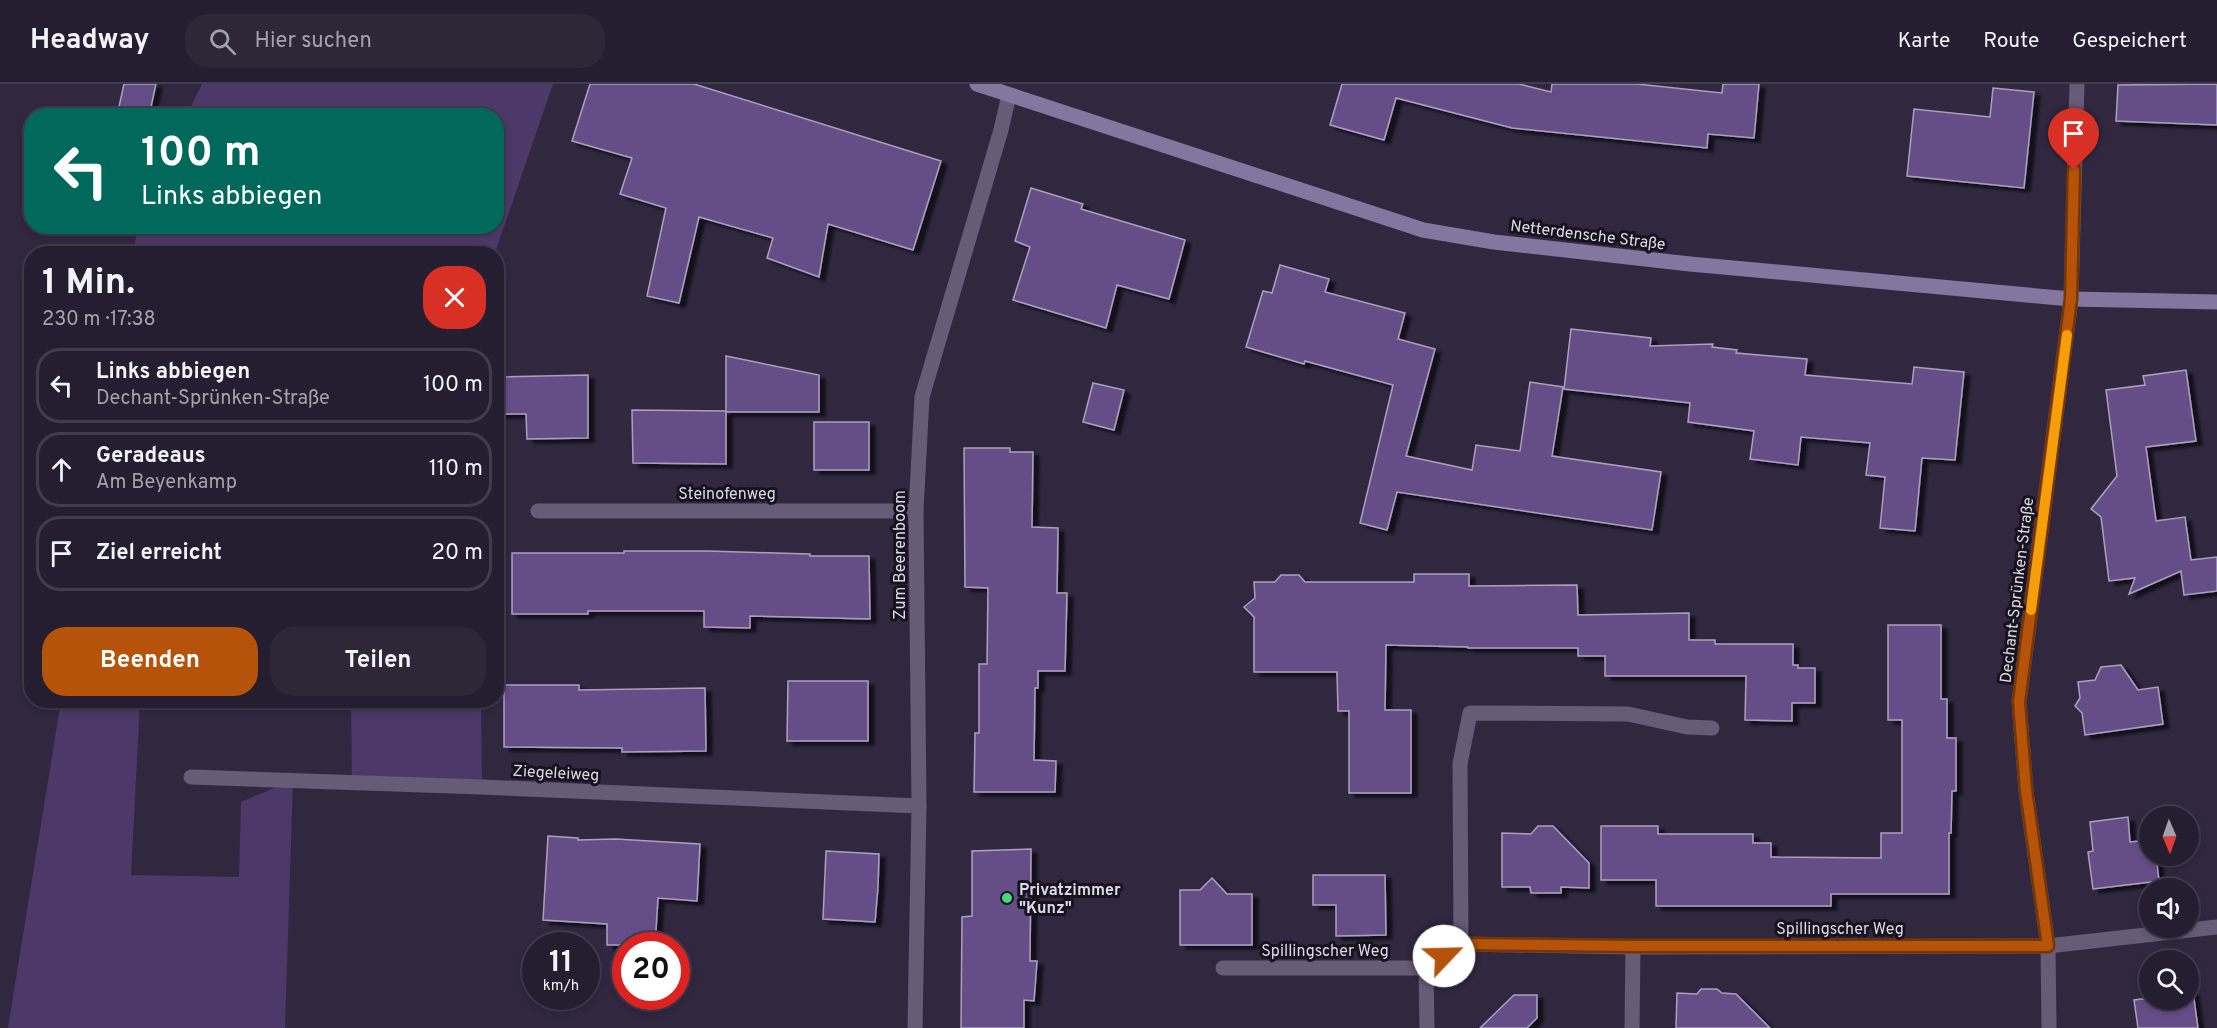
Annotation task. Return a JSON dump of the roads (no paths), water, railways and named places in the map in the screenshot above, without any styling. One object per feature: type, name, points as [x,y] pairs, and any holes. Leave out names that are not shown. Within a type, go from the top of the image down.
[{"type":"street","name":"Netterdensche Straße","points":[[977,84],[1423,230],[1494,242],[1690,264],[2071,299],[2217,302]]},
{"type":"street","name":"Dechant-Sprünken-Straße","points":[[2049,1028],[2048,946],[2026,790],[2019,702],[2071,299],[2077,84]]},
{"type":"street","name":"Zum Beerenboom","points":[[915,1028],[919,806],[916,511],[922,397],[1001,130],[1009,95]]},
{"type":"street","name":"Steinofenweg","points":[[538,511],[916,511]]},
{"type":"street","points":[[1426,1028],[1426,968],[1461,944],[1460,764],[1470,713],[1628,714],[1687,726],[1712,728]]},
{"type":"street","name":"Ziegeleiweg","points":[[191,777],[494,787],[919,806]]},
{"type":"street","name":"Spillingscher Weg","points":[[1461,944],[2048,946],[2217,927]]},
{"type":"street","points":[[1632,1028],[1634,946]]},
{"type":"street","name":"Spillingscher Weg","points":[[1223,968],[1426,968]]},
{"type":"place","name":"Privatzimmer \"Kunz\"","points":[[1007,898]]}]
